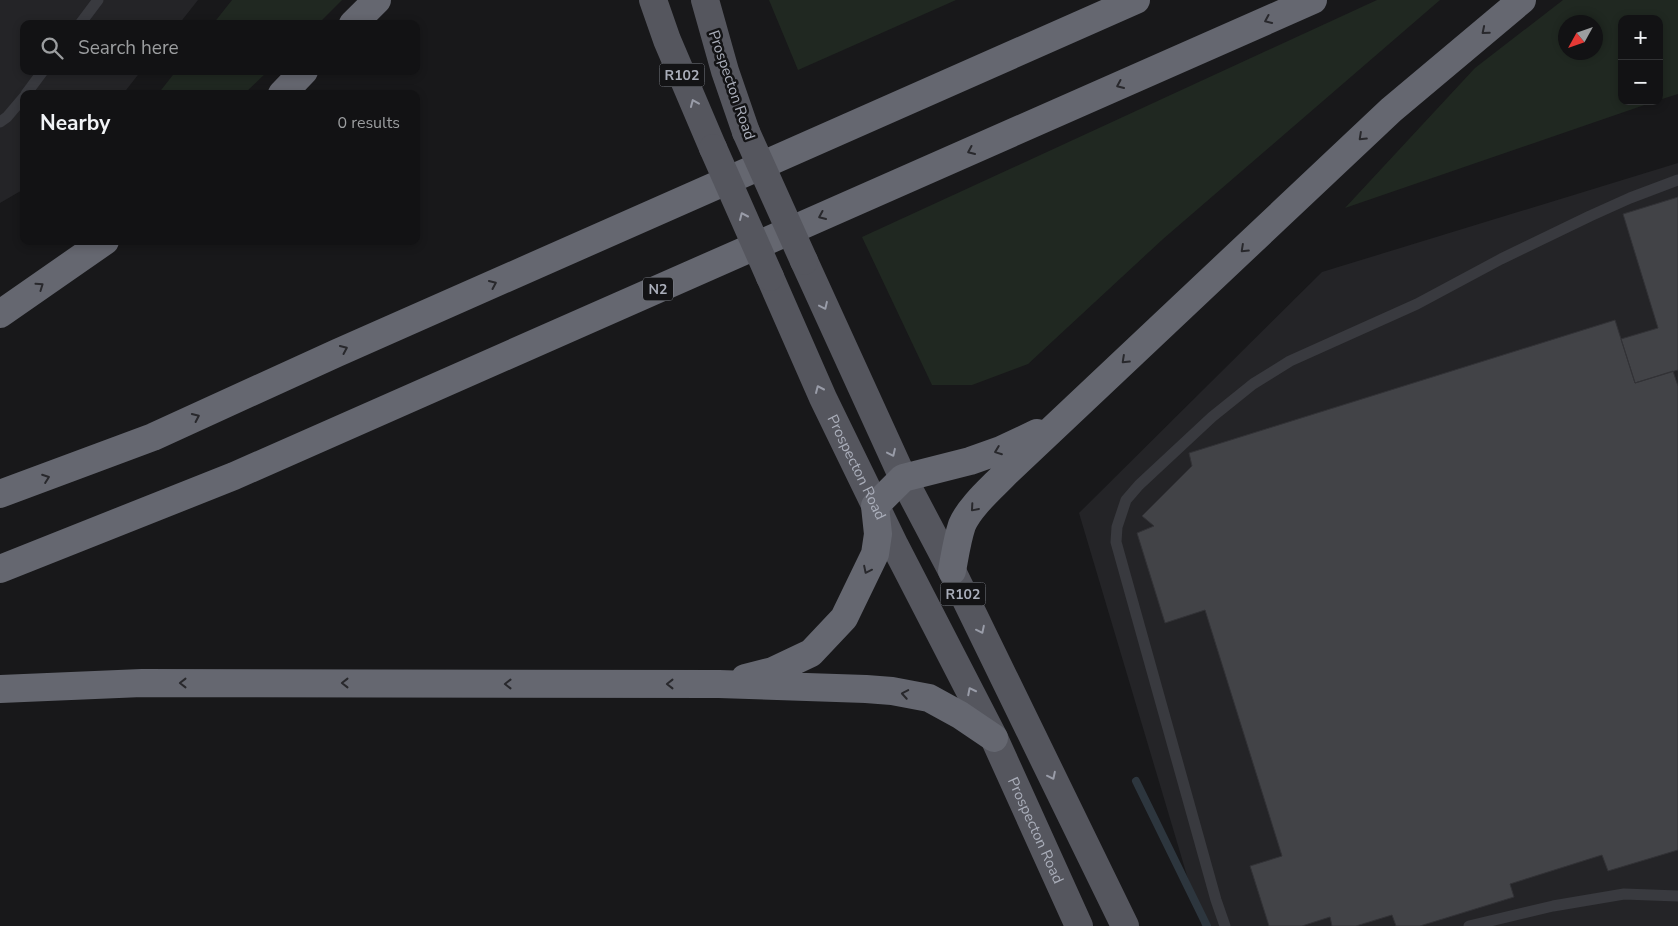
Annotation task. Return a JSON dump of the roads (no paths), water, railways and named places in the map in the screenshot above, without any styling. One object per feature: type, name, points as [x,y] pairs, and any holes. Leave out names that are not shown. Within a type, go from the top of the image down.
[{"type":"highway","points":[[357,20],[377,0]]},
{"type":"highway","points":[[0,494],[153,437],[337,353],[1136,0]]},
{"type":"highway","name":"N2","points":[[0,569],[234,476],[1313,0]]},
{"type":"highway","points":[[952,570],[956,544],[970,511],[1007,472],[1391,110],[1522,0]]},
{"type":"highway","points":[[286,90],[300,75]]},
{"type":"highway","points":[[0,314],[99,245]]},
{"type":"highway","points":[[719,684],[773,671],[810,653],[844,618],[875,554],[878,534],[876,506],[903,478],[970,461],[1001,450],[1058,424]]},
{"type":"highway","points":[[0,689],[142,682],[719,684],[892,691],[929,698],[960,715],[994,738]]},
{"type":"main road","name":"Prospecton Road","points":[[654,0],[667,40],[823,398],[994,738],[1079,926]]},
{"type":"main road","name":"Prospecton Road","points":[[705,0],[725,71],[746,132],[804,262],[903,478],[952,570],[1125,926]]},
{"type":"lane","points":[[83,20],[98,0]]},
{"type":"lane","points":[[29,90],[40,75]]},
{"type":"lane","points":[[0,122],[20,102]]},
{"type":"lane","points":[[1225,926],[1216,900],[1116,542],[1117,527],[1126,500],[1139,485],[1212,417],[1253,384],[1290,361],[1417,304],[1502,259],[1590,216],[1630,198],[1678,180]]},
{"type":"lane","points":[[1469,926],[1553,906],[1624,894],[1678,896]]},
{"type":"waterway","points":[[1136,781],[1207,926]]}]
